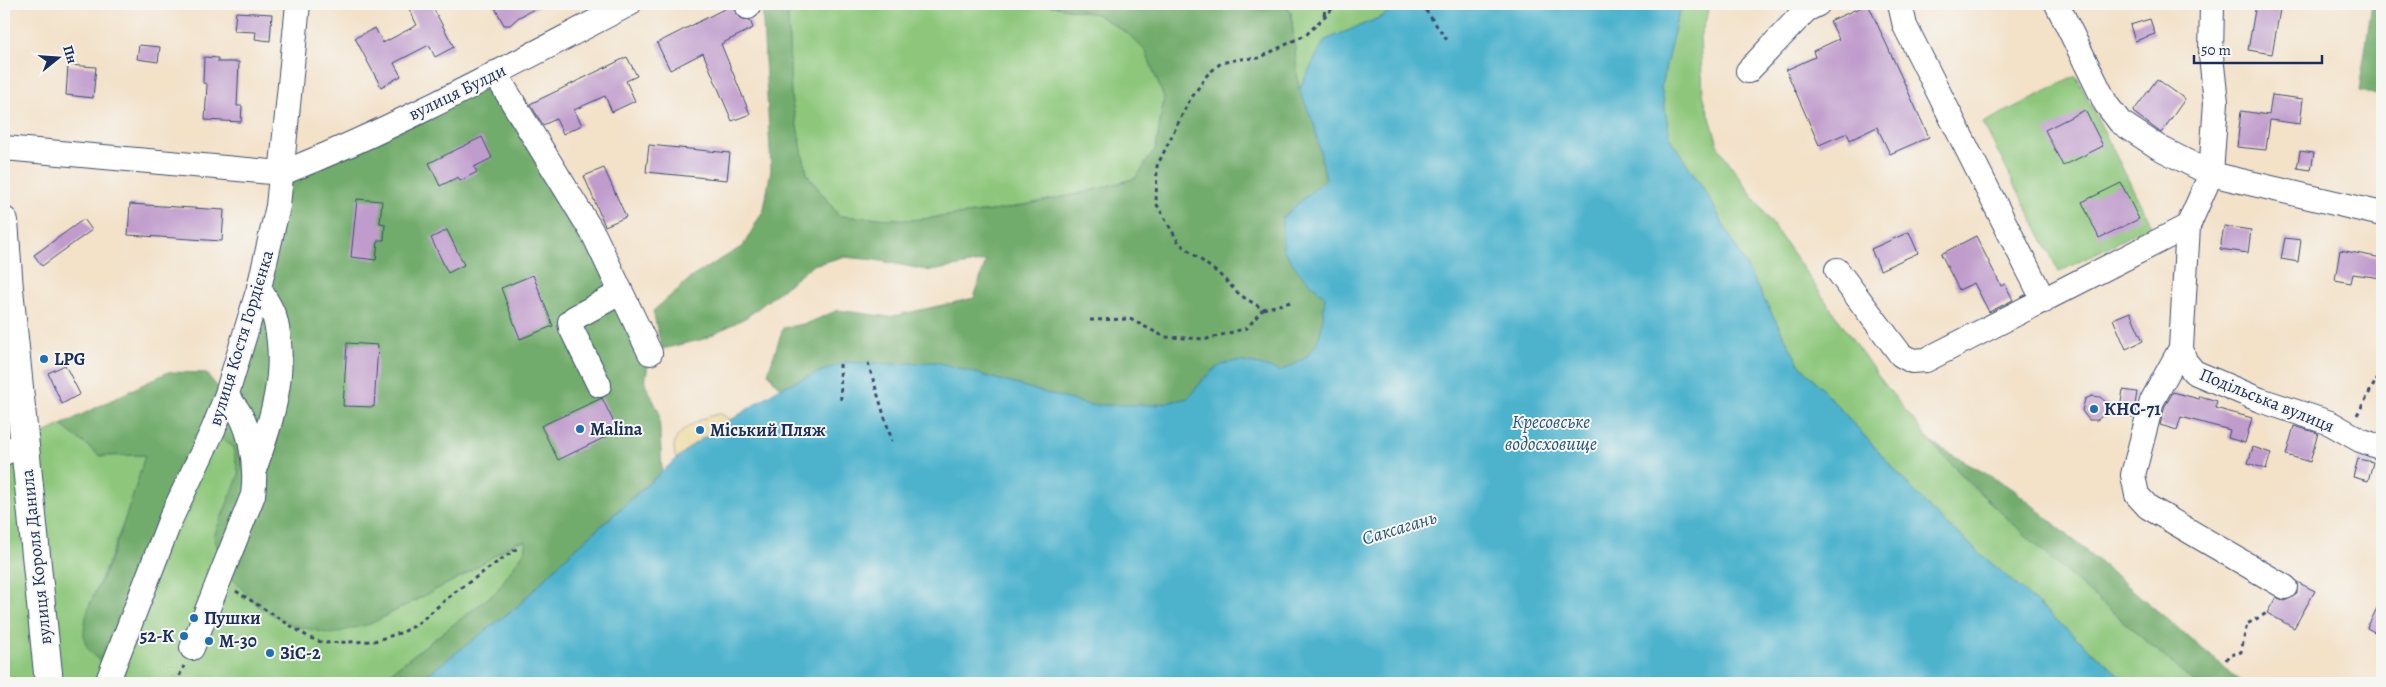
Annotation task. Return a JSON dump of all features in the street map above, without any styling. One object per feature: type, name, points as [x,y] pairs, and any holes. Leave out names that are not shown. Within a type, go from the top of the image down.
[{"type":"main road","name":"вулиця Короля Данила","points":[[4,232],[14,448],[50,683]]},
{"type":"street","name":"вулиця Костя Гордієнка","points":[[107,683],[171,518],[213,430],[226,397],[259,288],[278,206],[298,4]]},
{"type":"street","name":"вулиця Булди","points":[[282,173],[324,157],[495,73],[629,4]]},
{"type":"street","points":[[1748,71],[1806,10],[1818,4]]},
{"type":"street","points":[[1900,4],[1905,26],[2044,301]]},
{"type":"street","points":[[2057,4],[2106,104],[2120,122],[2158,147],[2211,174],[2382,214]]},
{"type":"street","points":[[2212,4],[2211,56],[2216,102],[2211,174],[2188,226],[2181,348],[2152,401],[2133,475],[2137,495],[2148,507],[2285,587]]},
{"type":"street","points":[[495,73],[594,236],[650,353]]},
{"type":"street","points":[[4,148],[282,173]]},
{"type":"street","points":[[1837,270],[1901,355],[1912,362],[1926,360],[2188,226]]},
{"type":"street","points":[[254,471],[275,401],[280,358],[276,321],[259,288]]},
{"type":"street","points":[[599,385],[570,328],[570,322],[620,292]]},
{"type":"street","name":"Подільська вулиця","points":[[2181,348],[2185,361],[2194,372],[2260,400],[2330,423],[2360,440],[2382,448]]},
{"type":"street","points":[[192,648],[253,495],[254,471],[251,447],[236,405],[226,397]]},
{"type":"path","points":[[1324,15],[1326,4]]},
{"type":"path","points":[[1263,309],[1240,295],[1219,274],[1180,244],[1156,203],[1157,166],[1188,103],[1207,75],[1221,63],[1259,58],[1308,34],[1324,15],[1337,4]]},
{"type":"path","points":[[1420,4],[1447,40]]},
{"type":"path","points":[[1090,320],[1130,319],[1165,337],[1207,339],[1247,328],[1263,309],[1291,302]]},
{"type":"path","points":[[2348,433],[2379,375],[2382,354]]},
{"type":"path","points":[[868,363],[892,441]]},
{"type":"path","points":[[840,364],[841,403]]},
{"type":"path","points":[[219,580],[310,638],[324,643],[367,642],[404,632],[416,625],[455,592],[519,547]]},
{"type":"path","points":[[2226,660],[2228,656],[2241,652],[2247,624],[2267,613]]},
{"type":"green space","points":[[762,4],[795,4],[788,14],[791,98],[807,174],[839,216],[912,220],[1000,210],[1087,192],[1136,178],[1156,148],[1164,98],[1146,52],[1127,33],[1096,14],[1042,4],[1284,4],[1291,12],[1299,89],[1314,124],[1326,179],[1282,218],[1298,271],[1325,297],[1320,335],[1316,344],[1304,359],[1280,371],[1252,363],[1204,377],[1189,398],[1155,405],[1089,405],[936,362],[894,364],[845,362],[780,388],[768,373],[783,328],[808,323],[838,310],[889,317],[974,298],[986,261],[931,271],[876,260],[843,257],[813,265],[747,317],[704,339],[662,349],[653,311],[693,276],[743,246],[764,209],[771,169]]},
{"type":"green space","points":[[795,4],[1042,4],[1096,14],[1127,33],[1146,52],[1164,98],[1156,148],[1137,178],[1087,192],[1000,210],[912,220],[839,216],[807,174],[791,98],[788,14]]},
{"type":"green space","points":[[1284,4],[1402,4],[1379,18],[1325,40],[1299,89],[1291,12]]},
{"type":"green space","points":[[1683,4],[1711,4],[1700,37],[1703,94],[1719,148],[1878,376],[1930,441],[1972,486],[2074,579],[2195,683],[2128,683],[1932,511],[1798,362],[1707,194],[1670,138],[1661,86],[1678,14]]},
{"type":"green space","points":[[2372,4],[2382,4],[2382,96],[2359,91]]},
{"type":"green space","points":[[495,73],[649,359],[645,383],[659,412],[662,471],[563,560],[518,606],[416,683],[368,683],[382,679],[496,592],[526,549],[526,541],[516,542],[464,575],[370,624],[331,634],[292,625],[260,608],[224,570],[214,536],[239,475],[233,447],[213,430],[112,668],[102,662],[89,651],[87,646],[84,634],[86,617],[122,529],[145,455],[100,456],[61,425],[168,372],[206,373],[226,397],[282,173]]},
{"type":"green space","points":[[2076,76],[2151,225],[2059,272],[1983,123]]},
{"type":"green space","points":[[61,425],[100,456],[146,455],[120,532],[89,606],[213,430],[233,447],[239,475],[214,536],[370,624],[464,575],[516,542],[526,541],[526,549],[496,592],[382,679],[368,683],[4,683],[4,453]]},
{"type":"green space","points":[[1930,442],[2013,489],[2243,683],[2195,683],[1993,505]]},
{"type":"sand","name":"Міський Пляж","points":[[721,414],[731,420],[676,459],[674,447],[675,440],[679,434],[700,420]]},
{"type":"water","name":"Кресовське водосховище","points":[[1402,4],[1683,4],[1678,15],[1661,86],[1670,138],[1707,194],[1798,362],[1932,511],[2128,683],[416,683],[518,606],[563,560],[691,446],[780,388],[845,362],[894,364],[936,362],[1089,405],[1155,405],[1189,398],[1209,374],[1218,367],[1228,363],[1249,363],[1280,371],[1294,365],[1311,351],[1316,343],[1322,324],[1325,297],[1298,271],[1283,249],[1282,218],[1326,179],[1314,124],[1299,89],[1325,40],[1379,18]]},
{"type":"building","points":[[418,4],[431,4],[454,47],[435,57],[429,45],[394,63],[401,76],[381,87],[355,38],[375,28],[383,43],[417,25],[409,9]]},
{"type":"building","points":[[493,4],[544,4],[519,17],[510,25],[504,25]]},
{"type":"building","points":[[734,4],[736,14],[742,19],[750,20],[753,28],[721,44],[750,114],[732,121],[703,53],[670,70],[657,43]]},
{"type":"building","points":[[1868,4],[1929,137],[1890,154],[1877,127],[1850,140],[1847,133],[1819,145],[1786,70],[1815,57],[1813,51],[1839,39],[1830,21]]},
{"type":"building","points":[[2256,4],[2281,4],[2272,54],[2248,50]]},
{"type":"building","points":[[236,12],[272,14],[270,41],[255,39],[256,32],[234,31]]},
{"type":"building","points":[[2150,19],[2155,34],[2135,41],[2130,25]]},
{"type":"building","points":[[139,45],[160,47],[158,62],[137,59]]},
{"type":"building","points":[[204,57],[218,58],[218,62],[239,62],[237,106],[242,106],[241,122],[205,120],[207,84],[203,83]]},
{"type":"building","points":[[627,57],[637,76],[626,81],[635,101],[612,112],[605,96],[574,110],[582,125],[563,134],[556,119],[543,125],[530,104]]},
{"type":"building","points":[[68,65],[96,67],[93,98],[66,95]]},
{"type":"building","points":[[2157,79],[2185,99],[2161,133],[2133,112]]},
{"type":"building","points":[[2272,95],[2303,99],[2300,124],[2270,120],[2266,150],[2237,147],[2241,111],[2269,115]]},
{"type":"building","points":[[2085,110],[2103,146],[2063,166],[2045,130]]},
{"type":"building","points":[[482,137],[492,158],[474,167],[477,172],[460,181],[458,177],[440,186],[429,163]]},
{"type":"building","points":[[649,145],[730,153],[727,180],[646,172]]},
{"type":"building","points":[[2300,151],[2314,153],[2311,170],[2297,168]]},
{"type":"building","points":[[604,168],[626,217],[605,226],[584,176]]},
{"type":"building","points":[[2121,183],[2139,219],[2099,238],[2082,202]]},
{"type":"building","points":[[357,199],[382,201],[380,223],[385,224],[384,240],[378,240],[376,260],[351,257]]},
{"type":"building","points":[[130,204],[224,210],[222,241],[128,235]]},
{"type":"building","points":[[84,219],[92,230],[42,266],[34,255]]},
{"type":"building","points":[[2224,226],[2251,230],[2248,253],[2220,249]]},
{"type":"building","points":[[447,230],[464,265],[448,273],[431,238]]},
{"type":"building","points":[[1909,232],[1918,253],[1880,270],[1871,249]]},
{"type":"building","points":[[1976,236],[2001,286],[2005,284],[2013,300],[1989,312],[1974,283],[1959,290],[1941,254]]},
{"type":"building","points":[[2285,238],[2301,240],[2298,262],[2281,259]]},
{"type":"building","points":[[2340,250],[2382,258],[2381,278],[2353,274],[2351,283],[2335,280]]},
{"type":"building","points":[[533,275],[553,326],[520,339],[501,288]]},
{"type":"building","points":[[2130,312],[2143,341],[2126,349],[2113,319]]},
{"type":"building","points":[[347,343],[378,345],[374,407],[343,406]]},
{"type":"building","points":[[65,365],[80,394],[62,404],[48,373]]},
{"type":"building","points":[[2123,390],[2137,392],[2133,417],[2119,415]]},
{"type":"building","points":[[2173,392],[2199,399],[2200,396],[2217,401],[2215,408],[2252,418],[2245,443],[2228,438],[2230,430],[2181,417],[2177,430],[2160,425],[2165,406]]},
{"type":"building","name":"КНС-71","points":[[2092,396],[2100,397],[2113,408],[2097,420],[2089,420],[2082,411],[2085,399]]},
{"type":"building","name":"Malina","points":[[602,398],[618,431],[558,460],[541,426]]},
{"type":"building","points":[[2294,426],[2318,433],[2310,462],[2286,455]]},
{"type":"building","points":[[2253,447],[2271,453],[2266,469],[2248,463]]},
{"type":"building","points":[[2358,459],[2373,462],[2368,481],[2353,477]]},
{"type":"building","points":[[2297,582],[2315,591],[2294,628],[2267,613],[2276,597],[2285,601],[2297,594]]},
{"type":"building","points":[[2382,598],[2382,636],[2367,628]]},
{"type":"place","name":"LPG","points":[[44,359]]},
{"type":"place","name":"КНС-71","points":[[2094,409]]},
{"type":"place","name":"Malina","points":[[580,429]]},
{"type":"place","name":"Міський Пляж","points":[[700,430]]},
{"type":"place","name":"Пушки","points":[[194,618]]},
{"type":"place","name":"52-К","points":[[184,636]]},
{"type":"place","name":"М-30","points":[[209,641]]},
{"type":"place","name":"ЗіС-2","points":[[270,653]]},
{"type":"water label","name":"Саксагань","points":[[1399,527]]}]
